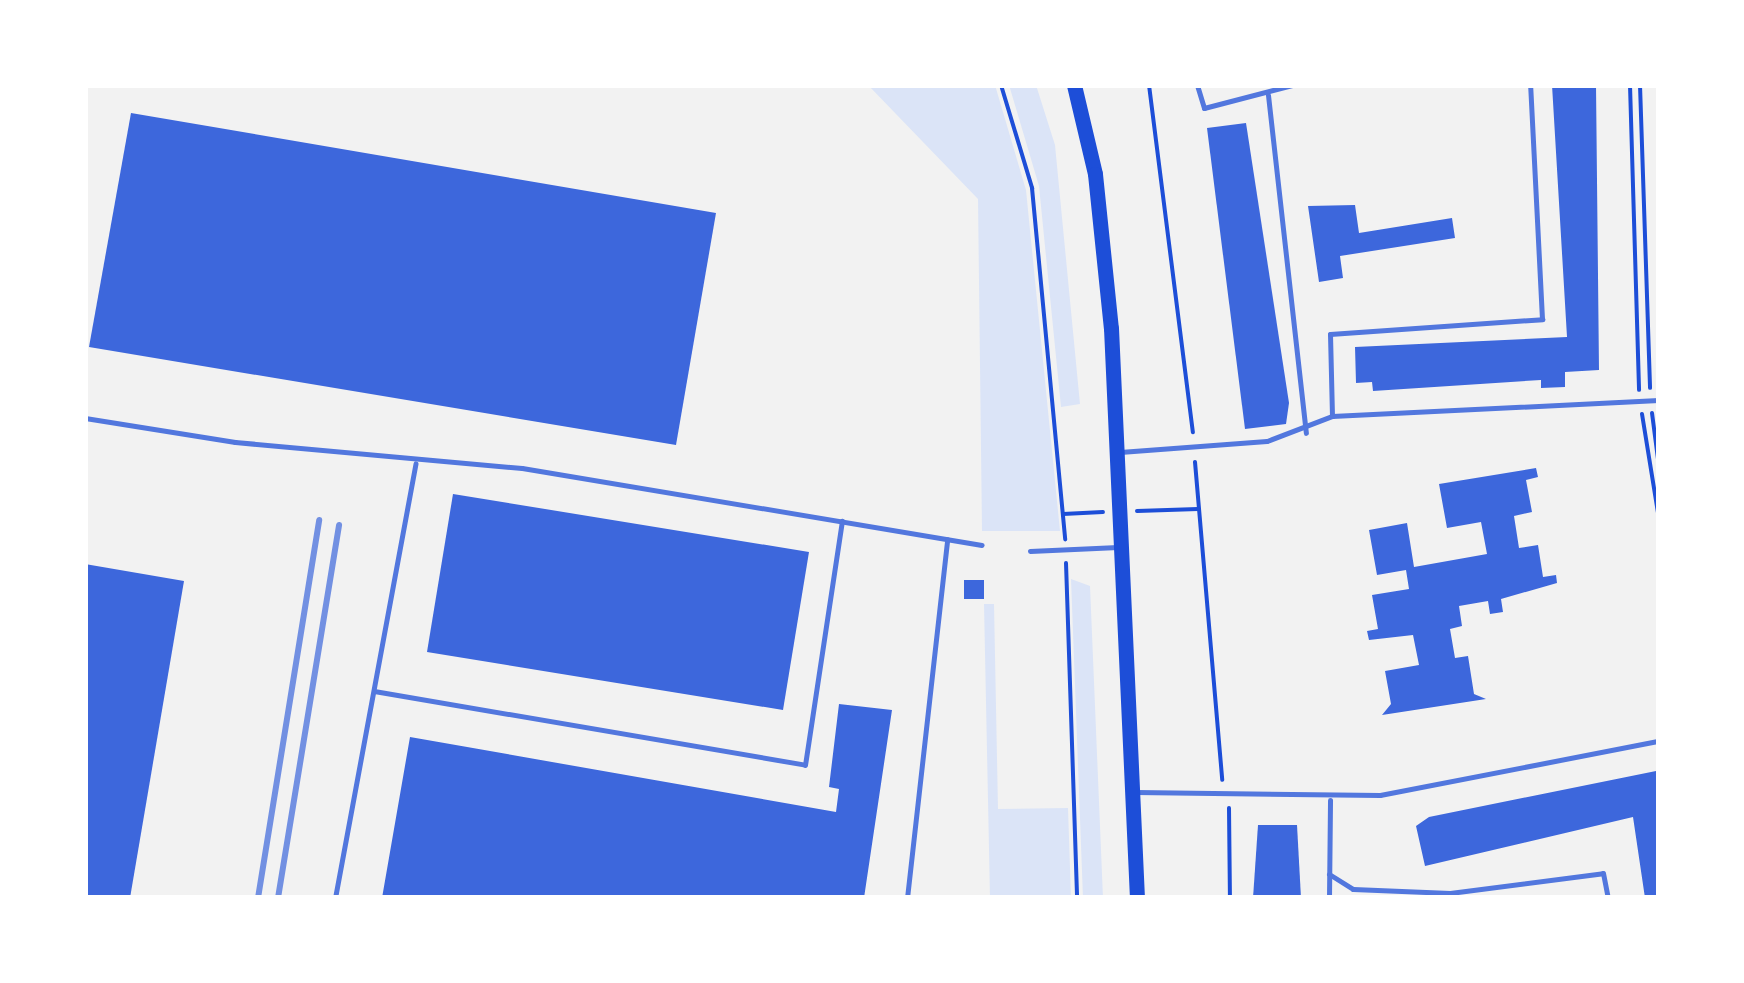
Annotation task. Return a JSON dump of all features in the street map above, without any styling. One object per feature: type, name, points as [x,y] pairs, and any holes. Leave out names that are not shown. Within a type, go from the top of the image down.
[{"type":"main road","points":[[1074,85],[1102,220],[1135,792],[1137,898]]},
{"type":"lane","points":[[1197,85],[1204,108],[1292,85]]},
{"type":"lane","points":[[1332,416],[1330,334],[1542,320],[1530,85]]},
{"type":"lane","points":[[1268,94],[1306,434]]},
{"type":"lane","points":[[1116,452],[1306,434],[1332,416],[1659,400]]},
{"type":"lane","points":[[85,418],[416,462],[467,460],[982,545]]},
{"type":"lane","points":[[335,898],[416,462]]},
{"type":"lane","points":[[374,691],[805,766],[842,521]]},
{"type":"lane","points":[[906,898],[947,539]]},
{"type":"lane","points":[[1030,551],[1121,547]]},
{"type":"lane","points":[[1135,792],[1330,800],[1659,741]]},
{"type":"lane","points":[[1329,898],[1330,800]]},
{"type":"lane","points":[[1329,874],[1353,889],[1450,893],[1603,873],[1608,898]]},
{"type":"path","points":[[1001,85],[1032,188],[1066,549],[1077,898]]},
{"type":"path","points":[[1149,85],[1194,447],[1216,769],[1228,793],[1230,898]]},
{"type":"path","points":[[1630,85],[1640,401],[1659,518]]},
{"type":"path","points":[[1640,85],[1650,400],[1659,467]]},
{"type":"shaded area","points":[[868,85],[995,85],[1026,190],[1060,531],[982,531],[978,199]]},
{"type":"shaded area","points":[[1009,85],[1036,85],[1055,145],[1080,404],[1061,407],[1039,186]]},
{"type":"shaded area","points":[[1071,579],[1090,586],[1103,898],[1083,898]]},
{"type":"shaded area","points":[[984,604],[994,604],[998,809],[1068,808],[1071,898],[990,898]]},
{"type":"building","points":[[1552,85],[1596,85],[1599,370],[1565,372],[1565,387],[1541,388],[1541,380],[1373,391],[1372,382],[1356,383],[1355,347],[1567,337]]},
{"type":"building","points":[[131,113],[716,213],[676,445],[89,347]]},
{"type":"building","points":[[1246,123],[1289,403],[1286,424],[1245,429],[1207,128]]},
{"type":"building","points":[[1355,205],[1359,233],[1452,218],[1455,238],[1340,256],[1343,278],[1319,282],[1308,206]]},
{"type":"building","points":[[1536,468],[1538,477],[1526,480],[1532,512],[1514,516],[1519,548],[1538,545],[1543,577],[1556,575],[1557,583],[1501,599],[1503,612],[1490,614],[1488,601],[1459,606],[1462,626],[1450,629],[1455,658],[1468,656],[1474,694],[1486,699],[1382,715],[1391,704],[1385,671],[1419,665],[1413,635],[1369,640],[1367,631],[1378,629],[1372,595],[1409,589],[1406,570],[1377,575],[1369,530],[1407,523],[1414,567],[1487,554],[1481,522],[1447,528],[1439,484]]},
{"type":"building","points":[[453,494],[809,552],[783,710],[427,652]]},
{"type":"building","points":[[85,564],[184,581],[130,898],[85,898]]},
{"type":"building","points":[[964,580],[984,580],[984,599],[964,599]]},
{"type":"building","points":[[839,704],[892,710],[864,898],[382,898],[410,737],[836,812],[839,789],[829,787]]},
{"type":"building","points":[[1656,771],[1659,898],[1645,898],[1633,817],[1425,866],[1416,826],[1429,817]]},
{"type":"building","points":[[1258,825],[1297,825],[1301,898],[1253,898]]},
{"type":"railway","points":[[258,898],[319,520]]},
{"type":"railway","points":[[278,898],[339,525]]}]
